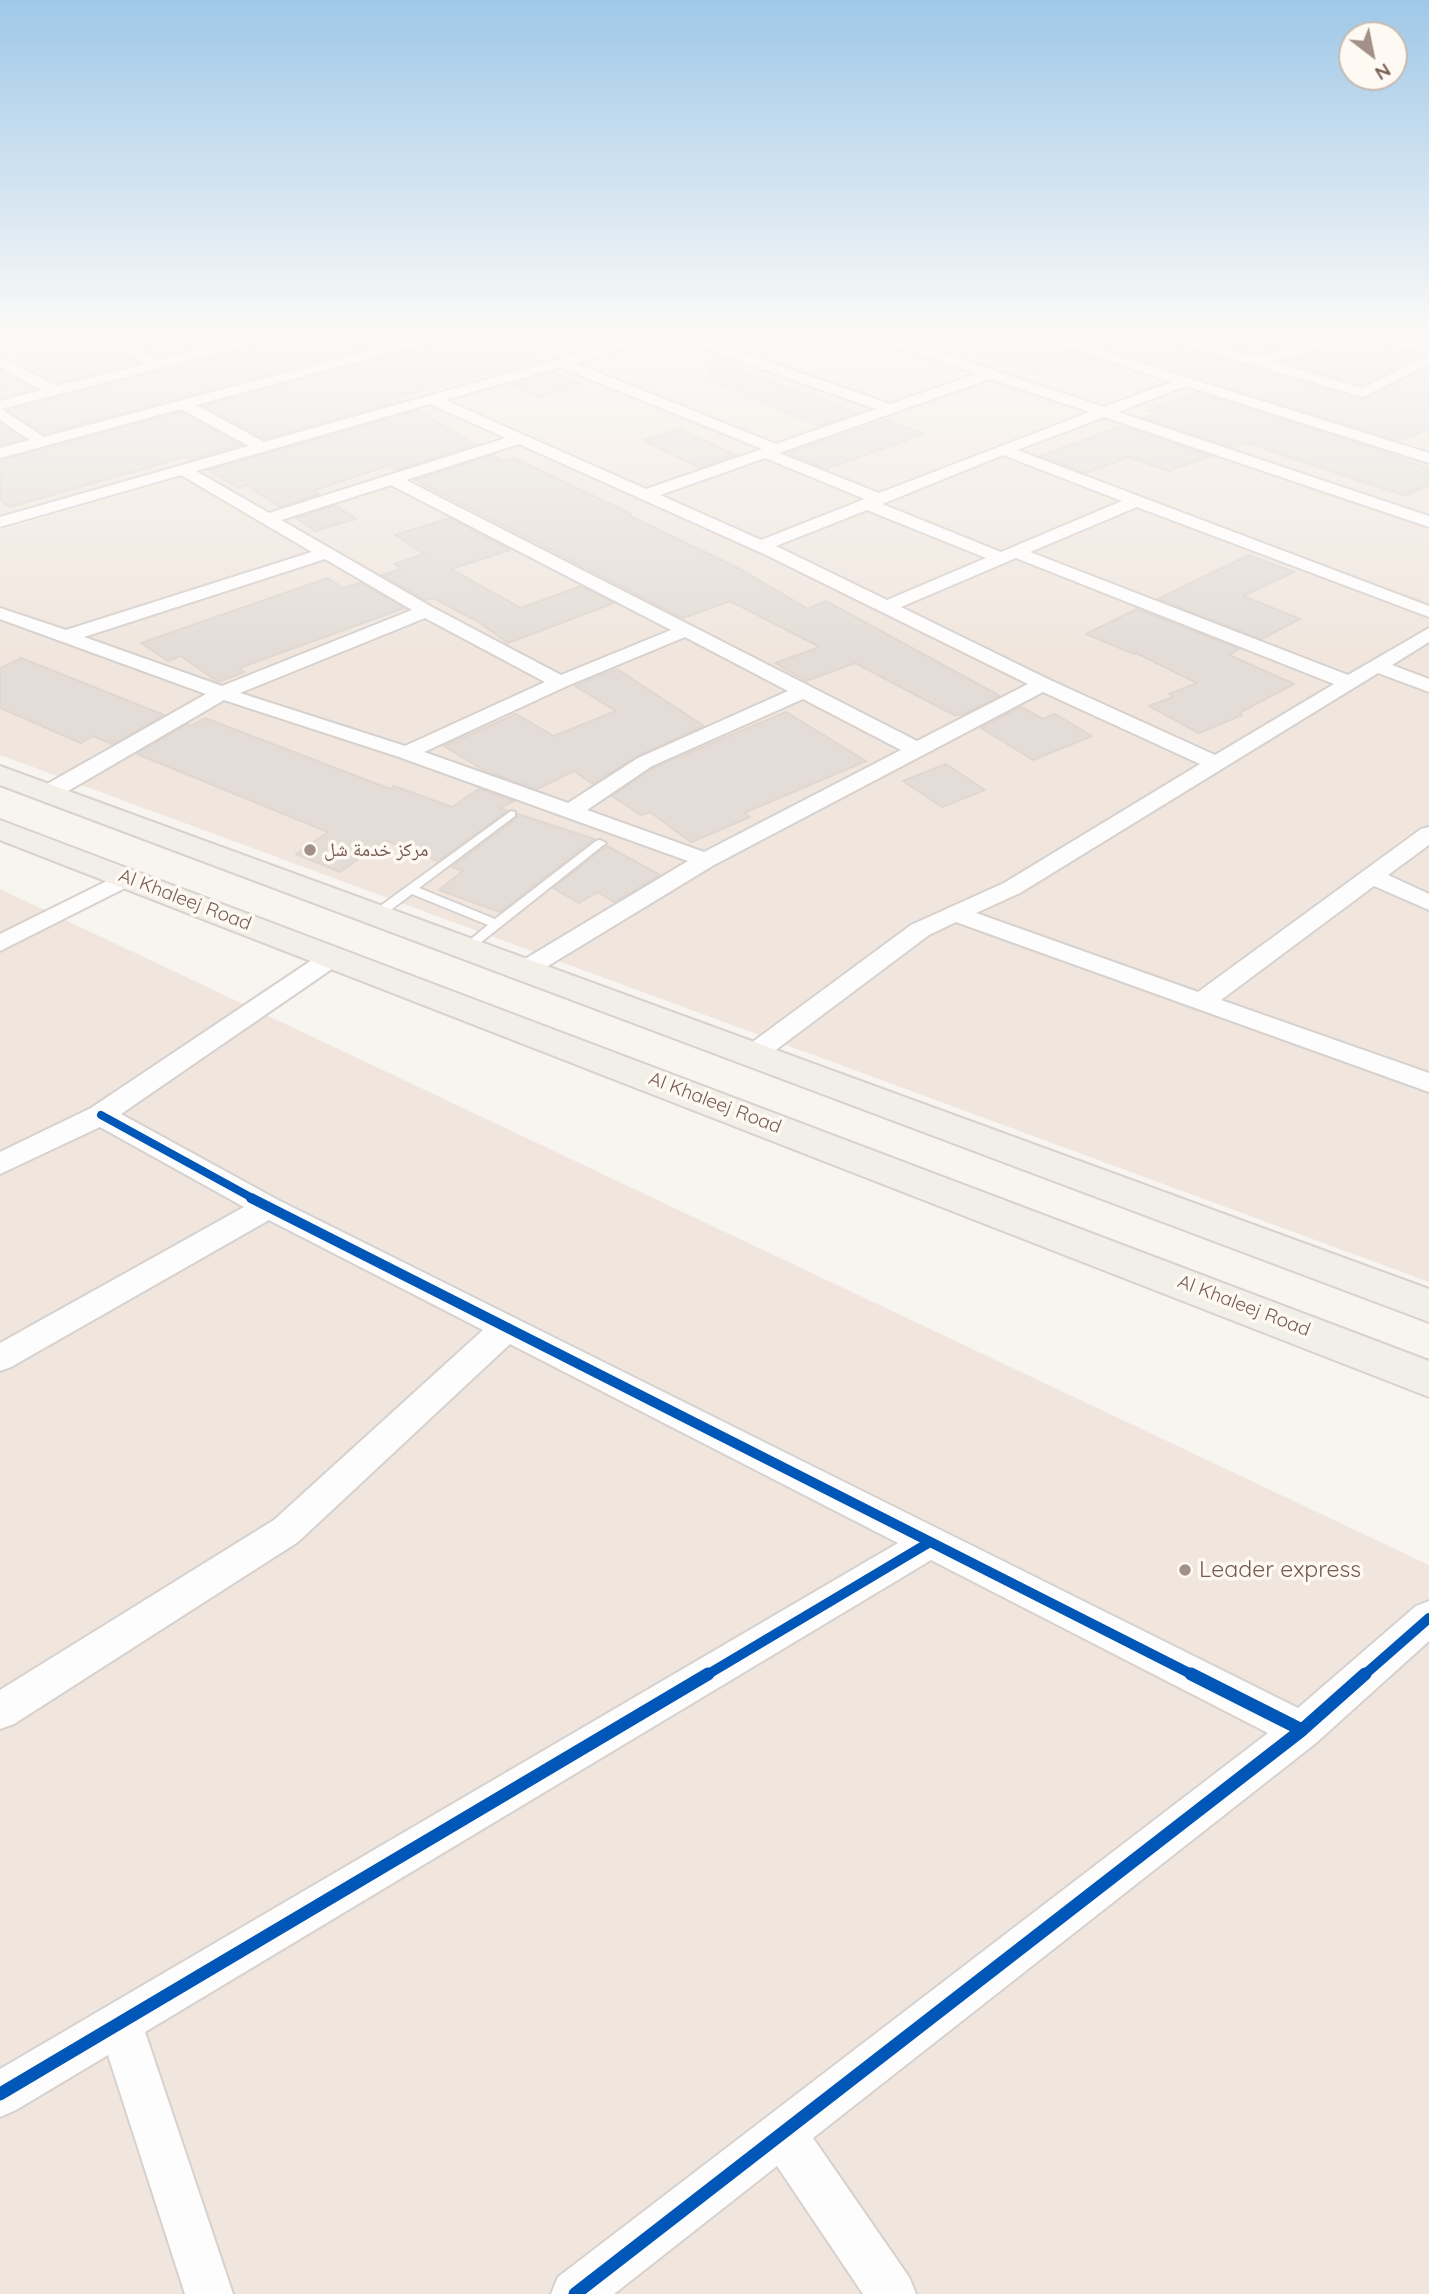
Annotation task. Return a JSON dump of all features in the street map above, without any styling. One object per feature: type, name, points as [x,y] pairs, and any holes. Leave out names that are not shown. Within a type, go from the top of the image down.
[{"type":"main road","points":[[0,775],[1429,1306]]},
{"type":"main road","name":"Al Khaleej Road","points":[[0,829],[1429,1379]]},
{"type":"street","points":[[0,453],[49,440]]},
{"type":"street","points":[[248,440],[261,447]]},
{"type":"street","points":[[0,522],[285,440]]},
{"type":"street","points":[[270,518],[516,440]]},
{"type":"street","points":[[526,440],[761,546],[1043,684],[1217,764]]},
{"type":"street","points":[[744,440],[873,501],[1008,555],[1350,683]]},
{"type":"street","points":[[645,495],[801,440]]},
{"type":"street","points":[[761,546],[1030,440]]},
{"type":"street","points":[[1197,440],[1429,522]]},
{"type":"street","points":[[1204,440],[1429,513]]},
{"type":"street","points":[[1370,440],[1429,458]]},
{"type":"street","points":[[1412,453],[1429,444]]},
{"type":"street","points":[[1003,450],[1429,612]]},
{"type":"street","points":[[183,470],[270,518],[426,611],[560,682]]},
{"type":"street","points":[[394,480],[918,750]]},
{"type":"street","points":[[886,607],[1136,500]]},
{"type":"street","points":[[67,636],[327,553]]},
{"type":"street","points":[[48,793],[222,692],[426,611]]},
{"type":"street","points":[[0,613],[706,860]]},
{"type":"street","points":[[406,753],[560,682],[687,631]]},
{"type":"street","points":[[752,1055],[920,930],[1012,888],[1429,634]]},
{"type":"street","points":[[1377,666],[1429,686]]},
{"type":"street","points":[[524,970],[706,860],[1043,684]]},
{"type":"street","points":[[569,812],[645,762],[804,691]]},
{"type":"street","points":[[1201,1002],[1429,834]]},
{"type":"street","points":[[1371,876],[1429,904]]},
{"type":"street","points":[[0,944],[127,878]]},
{"type":"street","points":[[955,914],[1429,1083]]},
{"type":"street","points":[[0,1164],[101,1115],[333,957]]},
{"type":"street","points":[[101,1115],[268,1207],[1302,1730]]},
{"type":"street","points":[[0,1358],[268,1207]]},
{"type":"street","points":[[0,1711],[286,1531],[506,1328]]},
{"type":"street","points":[[0,2094],[930,1542]]},
{"type":"street","points":[[575,2294],[1302,1730],[1429,1618]]},
{"type":"street","points":[[120,2023],[209,2294]]},
{"type":"street","points":[[782,2133],[892,2294]]},
{"type":"lane","points":[[376,915],[511,814]]},
{"type":"lane","points":[[466,948],[600,843]]},
{"type":"lane","points":[[410,889],[497,924]]},
{"type":"shaded area","points":[[0,440],[270,440],[0,516]]},
{"type":"shaded area","points":[[309,440],[1429,440],[1429,1282],[0,755],[0,530]]},
{"type":"shaded area","points":[[0,889],[1429,1565],[1429,2294],[0,2294]]},
{"type":"building","points":[[0,440],[20,440],[0,445]]},
{"type":"building","points":[[75,440],[233,440],[242,445],[190,460],[185,457],[10,507],[0,500],[0,460]]},
{"type":"building","points":[[312,440],[468,440],[476,445],[397,470],[389,465],[313,491],[319,494],[279,507],[247,485],[238,488],[208,470]]},
{"type":"building","points":[[643,440],[703,440],[735,455],[700,468]]},
{"type":"building","points":[[826,440],[907,440],[825,469],[787,453]]},
{"type":"building","points":[[1084,440],[1163,440],[1210,456],[1169,471],[1129,457],[1085,473],[1040,456]]},
{"type":"building","points":[[1211,440],[1348,440],[1429,469],[1429,484],[1406,496],[1246,443],[1232,447]]},
{"type":"building","points":[[493,455],[503,461],[514,458],[631,514],[628,515],[740,569],[808,609],[826,601],[1000,696],[961,715],[954,715],[855,663],[806,681],[775,663],[820,647],[730,601],[683,618],[415,480]]},
{"type":"building","points":[[335,505],[356,519],[315,531],[296,518]]},
{"type":"building","points":[[450,518],[510,550],[451,569],[521,608],[581,586],[614,603],[508,643],[477,621],[433,598],[426,600],[382,575],[402,569],[394,564],[424,554],[395,535]]},
{"type":"building","points":[[1249,555],[1294,572],[1243,596],[1300,619],[1261,639],[1158,599]]},
{"type":"building","points":[[328,578],[343,588],[360,583],[404,608],[239,668],[244,672],[218,682],[181,656],[168,661],[141,643]]},
{"type":"building","points":[[1137,609],[1239,649],[1229,655],[1294,684],[1239,713],[1242,715],[1199,733],[1149,706],[1173,697],[1169,694],[1197,683],[1136,653],[1086,634]]},
{"type":"building","points":[[21,658],[164,715],[112,744],[93,736],[81,743],[0,708],[0,668]]},
{"type":"building","points":[[617,669],[704,726],[637,756],[593,784],[574,771],[537,789],[485,771],[444,746],[516,714],[554,736],[616,711],[575,686]]},
{"type":"building","points":[[1021,707],[1043,719],[1055,714],[1092,736],[1033,760],[981,728]]},
{"type":"building","points":[[786,712],[866,761],[744,813],[750,817],[691,842],[650,812],[641,815],[612,796],[653,768]]},
{"type":"building","points":[[205,718],[390,789],[394,786],[452,807],[479,789],[514,801],[499,808],[507,811],[438,861],[385,840],[340,872],[296,854],[328,832],[137,754],[188,724],[191,726]]},
{"type":"building","points":[[946,764],[985,790],[942,807],[903,781]]},
{"type":"building","points":[[518,814],[594,839],[500,912],[439,890],[463,871],[452,867],[517,818]]},
{"type":"building","points":[[607,846],[660,875],[614,902],[598,892],[579,903],[553,888]]},
{"type":"cycle path","points":[[101,1115],[268,1207],[1302,1730]]},
{"type":"cycle path","points":[[0,2094],[930,1542]]},
{"type":"cycle path","points":[[575,2294],[1302,1730],[1429,1618]]},
{"type":"place","name":"مركز خدمة شل","points":[[310,850]]},
{"type":"place","name":"Leader express","points":[[1185,1570]]}]
